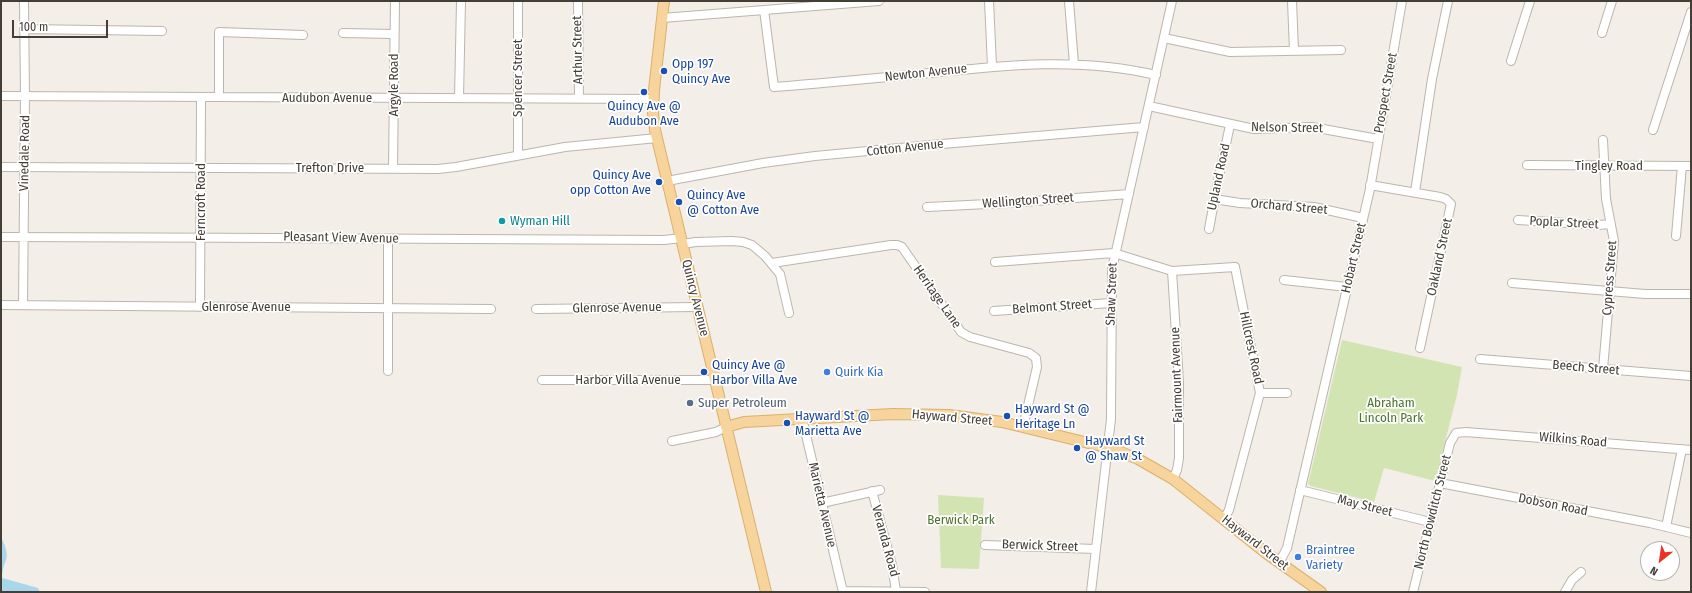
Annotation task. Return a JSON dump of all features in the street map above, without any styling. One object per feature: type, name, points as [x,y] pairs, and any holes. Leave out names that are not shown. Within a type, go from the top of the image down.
[{"type":"main road","name":"Quincy Avenue","points":[[664,1],[654,99],[654,124],[766,592]]},
{"type":"main road","name":"Hayward Street","points":[[726,428],[744,422],[802,418],[925,414],[972,417],[1023,427],[1109,448],[1138,459],[1173,479],[1279,562],[1321,592]]},
{"type":"street","name":"Vinedale Road","points":[[23,305],[25,96],[24,1]]},
{"type":"street","name":"Argyle Road","points":[[393,169],[395,1]]},
{"type":"street","points":[[459,98],[461,1]]},
{"type":"street","name":"Spencer Street","points":[[518,1],[518,155]]},
{"type":"street","name":"Arthur Street","points":[[578,1],[579,98]]},
{"type":"street","points":[[662,18],[879,1]]},
{"type":"street","points":[[989,1],[992,66]]},
{"type":"street","points":[[1069,1],[1074,64]]},
{"type":"street","name":"Shaw Street","points":[[1091,592],[1109,448],[1111,419],[1111,303],[1114,253],[1129,194],[1172,1]]},
{"type":"street","points":[[1292,1],[1294,51]]},
{"type":"street","name":"Prospect Street","points":[[1370,185],[1402,1]]},
{"type":"street","points":[[1370,185],[1415,192],[1432,79],[1448,1]]},
{"type":"street","points":[[1511,61],[1530,1]]},
{"type":"street","points":[[1602,33],[1612,1]]},
{"type":"street","name":"Newton Avenue","points":[[764,10],[774,87],[992,66],[1074,64],[1127,69],[1156,75]]},
{"type":"street","points":[[1653,130],[1691,12]]},
{"type":"street","points":[[25,29],[162,31]]},
{"type":"street","points":[[219,97],[219,32],[303,35]]},
{"type":"street","points":[[343,33],[394,34]]},
{"type":"street","points":[[1164,38],[1230,52],[1341,50]]},
{"type":"street","name":"Audubon Avenue","points":[[1,96],[654,99]]},
{"type":"street","name":"Ferncroft Road","points":[[200,307],[201,97]]},
{"type":"street","name":"Nelson Street","points":[[1149,106],[1258,130],[1317,127],[1378,139]]},
{"type":"street","name":"Upland Road","points":[[1209,229],[1230,125]]},
{"type":"street","name":"Cotton Avenue","points":[[667,181],[763,163],[808,157],[1144,127]]},
{"type":"street","name":"Trefton Drive","points":[[1,167],[450,168],[565,147],[657,138]]},
{"type":"street","name":"Cypress Street","points":[[1602,140],[1606,199],[1614,242],[1603,369]]},
{"type":"street","name":"Tingley Road","points":[[1527,166],[1687,166]]},
{"type":"street","points":[[1676,236],[1687,166]]},
{"type":"street","name":"Hobart Street","points":[[1279,562],[1287,548],[1324,394],[1370,185]]},
{"type":"street","name":"Oakland Street","points":[[1415,192],[1444,198],[1450,202],[1451,206],[1420,348]]},
{"type":"street","name":"Wellington Street","points":[[927,207],[1008,203],[1129,194]]},
{"type":"street","name":"Orchard Street","points":[[1214,199],[1245,204],[1314,207],[1363,218]]},
{"type":"street","name":"Poplar Street","points":[[1518,220],[1601,225],[1611,224]]},
{"type":"street","name":"Pleasant View Avenue","points":[[1,237],[463,238],[743,242],[758,249],[772,263],[780,274],[789,313]]},
{"type":"street","points":[[388,239],[388,371]]},
{"type":"street","name":"Heritage Lane","points":[[772,263],[891,245],[902,247],[961,332],[970,337],[1029,353],[1036,358],[1037,367],[1023,427]]},
{"type":"street","points":[[995,262],[1114,253],[1172,271]]},
{"type":"street","name":"Hillcrest Road","points":[[1172,271],[1235,267],[1260,393],[1228,510],[1224,519]]},
{"type":"street","name":"Fairmount Avenue","points":[[1172,271],[1179,382],[1179,458],[1177,470],[1173,479]]},
{"type":"street","points":[[1284,280],[1347,287]]},
{"type":"street","points":[[1512,283],[1657,295],[1691,294]]},
{"type":"street","name":"Belmont Street","points":[[994,311],[1111,303]]},
{"type":"street","name":"Glenrose Avenue","points":[[1,305],[491,309]]},
{"type":"street","name":"Glenrose Avenue","points":[[536,309],[697,307]]},
{"type":"street","name":"Beech Street","points":[[1480,359],[1691,376]]},
{"type":"street","name":"Harbor Villa Avenue","points":[[542,380],[715,380]]},
{"type":"street","points":[[1260,393],[1287,393]]},
{"type":"street","name":"Marietta Avenue","points":[[802,418],[843,592]]},
{"type":"street","points":[[672,441],[716,432],[726,428]]},
{"type":"street","name":"Wilkins Road","points":[[1456,433],[1466,432],[1691,450]]},
{"type":"street","name":"North Bowditch Street","points":[[1412,592],[1450,443],[1456,433]]},
{"type":"street","points":[[1666,527],[1682,449]]},
{"type":"street","name":"Dobson Road","points":[[1440,483],[1691,533]]},
{"type":"street","name":"Veranda Road","points":[[822,503],[880,490]]},
{"type":"street","name":"May Street","points":[[1300,490],[1430,522]]},
{"type":"street","name":"Veranda Road","points":[[872,491],[892,565],[896,591]]},
{"type":"street","name":"Berwick Street","points":[[985,544],[1096,549]]},
{"type":"street","points":[[1565,592],[1572,580],[1581,572]]},
{"type":"street","points":[[843,592],[925,592]]},
{"type":"green space","name":"Abraham Lincoln Park","points":[[1342,340],[1462,367],[1457,395],[1435,481],[1384,468],[1374,502],[1308,484]]},
{"type":"green space","name":"Berwick Park","points":[[938,495],[984,498],[979,569],[941,568]]},
{"type":"water","points":[[1,537],[5,545],[7,555],[2,578],[38,588],[40,592],[1,592]]},
{"type":"place","name":"Opp 197 Quincy Ave","points":[[664,71]]},
{"type":"place","name":"Quincy Ave @ Audubon Ave","points":[[644,92]]},
{"type":"place","name":"Quincy Ave opp Cotton Ave","points":[[659,182]]},
{"type":"place","name":"Quincy Ave @ Cotton Ave","points":[[679,202]]},
{"type":"place","name":"Wyman Hill","points":[[502,221]]},
{"type":"place","name":"Quincy Ave @ Harbor Villa Ave","points":[[704,372]]},
{"type":"place","name":"Quirk Kia","points":[[827,372]]},
{"type":"place","name":"Super Petroleum","points":[[690,403]]},
{"type":"place","name":"Hayward St @ Heritage Ln","points":[[1007,416]]},
{"type":"place","name":"Hayward St @ Marietta Ave","points":[[787,423]]},
{"type":"place","name":"Hayward St @ Shaw St","points":[[1077,448]]},
{"type":"place","name":"Braintree Variety","points":[[1298,557]]}]
